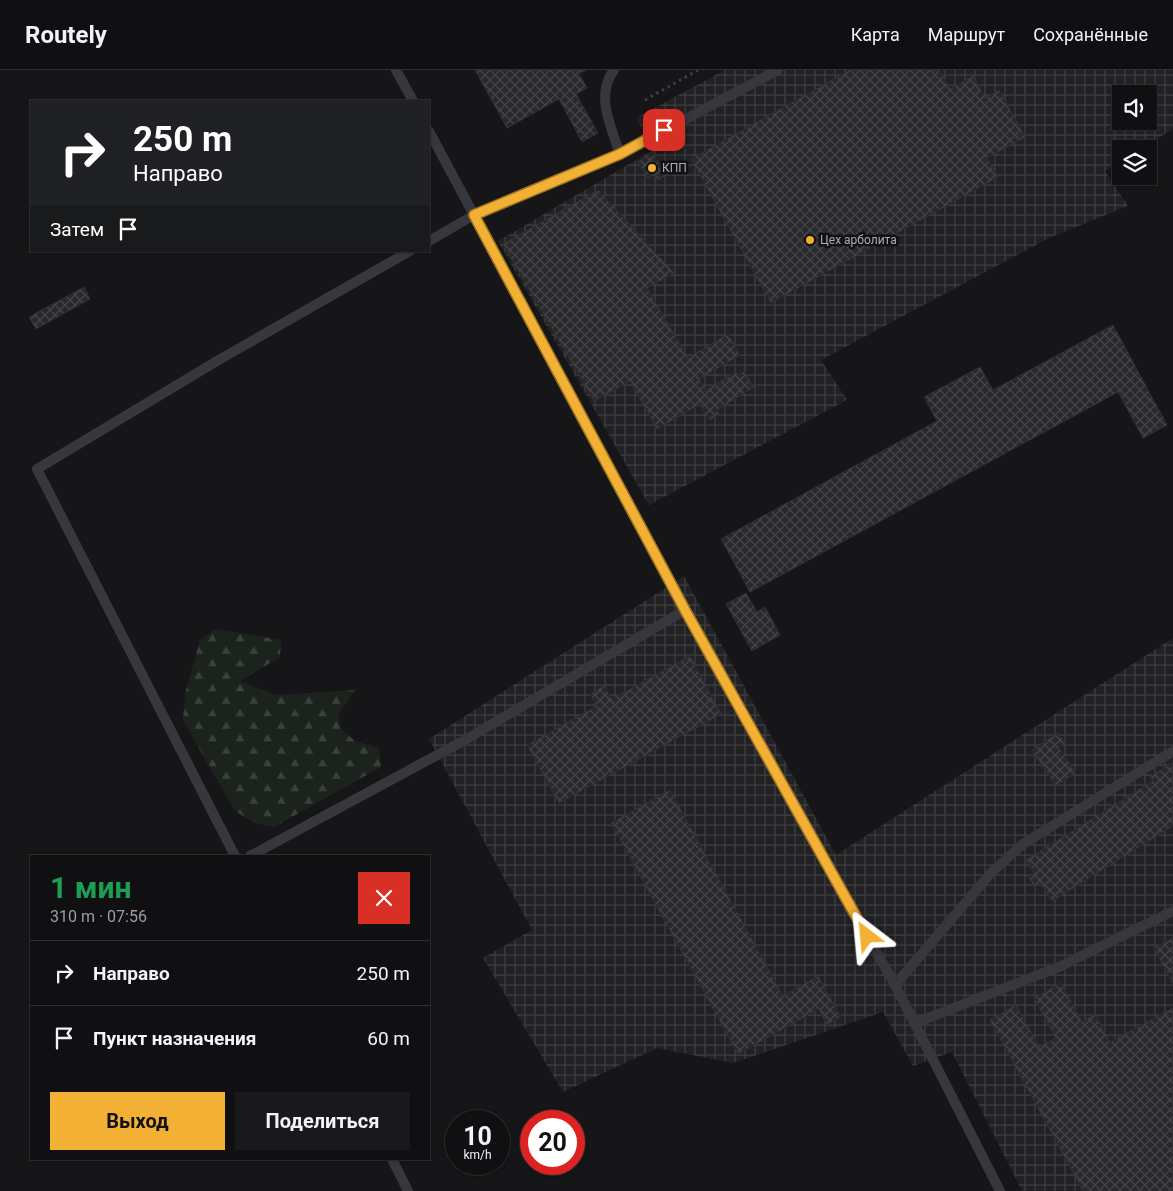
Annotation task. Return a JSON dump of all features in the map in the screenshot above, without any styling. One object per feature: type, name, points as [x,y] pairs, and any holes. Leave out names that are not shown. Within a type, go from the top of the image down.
[{"type":"lane","points":[[396,70],[412,100]]},
{"type":"lane","points":[[614,70],[607,80],[605,97],[620,154]]},
{"type":"lane","points":[[430,240],[474,215],[620,154],[778,70]]},
{"type":"lane","points":[[430,133],[685,610],[894,984],[1000,1191]]},
{"type":"lane","points":[[234,855],[37,469],[222,358],[408,252]]},
{"type":"lane","points":[[252,855],[465,740],[685,610]]},
{"type":"lane","points":[[894,984],[991,873],[1023,844],[1173,751]]},
{"type":"lane","points":[[915,1023],[1059,967],[1173,911]]},
{"type":"lane","points":[[392,1160],[408,1191]]},
{"type":"path","points":[[645,100],[698,70]]},
{"type":"shaded area","points":[[725,70],[1173,70],[1173,129],[1155,140],[1112,140],[1112,167],[1105,171],[1112,185],[1114,185],[1128,206],[1049,238],[821,360],[847,400],[649,505],[498,241],[653,150],[636,118]]},
{"type":"shaded area","points":[[684,576],[836,855],[1173,638],[1173,1191],[1022,1191],[952,1052],[913,1066],[883,1012],[733,1063],[657,1048],[563,1092],[483,958],[532,930],[429,739]]},
{"type":"green space","points":[[216,629],[281,640],[280,657],[240,681],[276,695],[356,690],[339,713],[340,728],[355,741],[379,748],[381,767],[274,827],[255,823],[235,811],[183,720],[185,694],[200,640]]},
{"type":"building","points":[[475,70],[586,70],[579,74],[587,88],[576,94],[598,133],[582,142],[559,99],[507,128]]},
{"type":"building","name":"Цех арболита","points":[[850,70],[939,70],[950,89],[973,76],[985,98],[999,90],[1025,137],[987,158],[998,177],[771,303],[691,159]]},
{"type":"building","name":"КПП","points":[[652,152],[666,175],[658,180],[654,174],[648,178],[638,162]]},
{"type":"building","points":[[598,190],[674,273],[647,288],[688,358],[728,334],[740,355],[699,379],[706,390],[736,372],[738,375],[744,372],[754,387],[717,410],[719,414],[710,420],[700,404],[657,429],[630,381],[594,401],[503,244]]},
{"type":"building","points":[[84,287],[90,299],[36,329],[29,317]]},
{"type":"building","points":[[1113,325],[1167,425],[1143,438],[1118,392],[750,592],[721,539],[937,421],[924,397],[980,367],[993,390]]},
{"type":"building","points":[[746,593],[757,612],[765,607],[780,635],[752,651],[726,604]]},
{"type":"building","points":[[690,656],[721,714],[559,803],[527,745],[597,706],[590,694],[604,686],[612,699]]},
{"type":"building","points":[[1058,733],[1065,743],[1058,747],[1076,773],[1056,786],[1032,750]]},
{"type":"building","points":[[1173,762],[1173,826],[1052,901],[1040,882],[1034,886],[1028,876],[1034,873],[1026,860],[1153,781],[1150,777]]},
{"type":"building","points":[[670,790],[783,996],[818,976],[841,1017],[827,1025],[819,1009],[738,1054],[611,823]]},
{"type":"building","points":[[1173,938],[1173,984],[1154,948]]},
{"type":"building","points":[[1061,983],[1082,1022],[1095,1014],[1110,1042],[1173,1008],[1173,1191],[1083,1191],[990,1020],[1016,1005],[1039,1047],[1056,1038],[1034,998]]},
{"type":"place","name":"КПП","points":[[652,168]]},
{"type":"place","name":"Цех арболита","points":[[810,240]]},
{"type":"route","points":[[664,130],[620,154],[474,215],[685,610],[867,936]]}]
